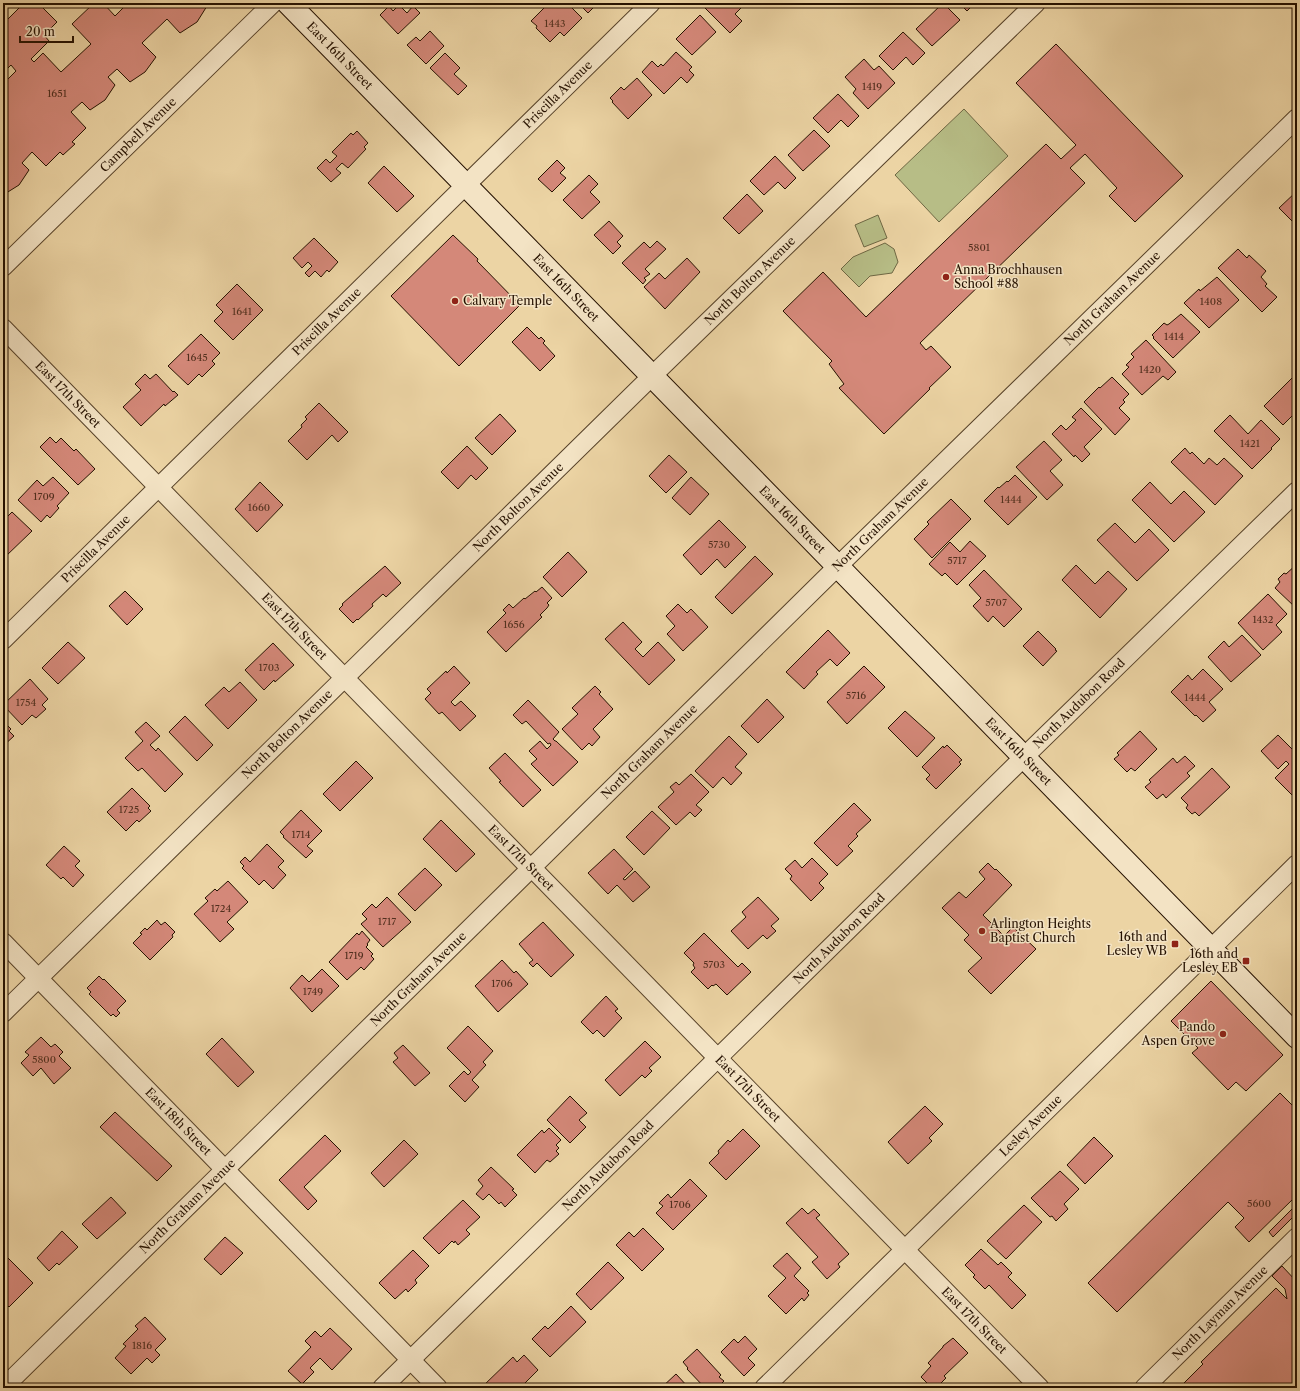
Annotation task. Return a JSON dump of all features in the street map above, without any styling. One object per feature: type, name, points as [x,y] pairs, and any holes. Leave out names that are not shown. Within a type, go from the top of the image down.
[{"type":"main road","name":"East 16th Street","points":[[288,3],[1297,1037]]},
{"type":"street","name":"Campbell Avenue","points":[[3,267],[272,3]]},
{"type":"street","name":"Priscilla Avenue","points":[[3,640],[651,3]]},
{"type":"street","name":"North Bolton Avenue","points":[[3,1013],[1031,4]]},
{"type":"street","name":"North Graham Avenue","points":[[3,1388],[838,566],[1297,118]]},
{"type":"street","name":"East 17th Street","points":[[3,328],[1040,1388]]},
{"type":"street","name":"North Audubon Road","points":[[382,1388],[1024,756],[1297,491]]},
{"type":"street","name":"Lesley Avenue","points":[[764,1388],[1297,864]]},
{"type":"street","name":"East 18th Street","points":[[3,942],[438,1388]]},
{"type":"street","name":"North Layman Avenue","points":[[1144,1388],[1297,1237]]},
{"type":"green space","points":[[964,109],[1008,156],[939,222],[895,175]]},
{"type":"green space","points":[[878,215],[887,238],[864,247],[855,225]]},
{"type":"green space","points":[[885,243],[894,249],[898,262],[892,273],[870,276],[859,287],[841,269],[853,257]]},
{"type":"building","points":[[24,3],[38,3],[57,22],[44,35],[49,41],[31,59],[34,62],[43,53],[61,72],[91,44],[72,24],[94,3],[103,3],[115,16],[128,3],[204,3],[207,6],[197,22],[180,33],[167,19],[142,43],[156,57],[145,72],[130,82],[117,69],[108,77],[115,85],[105,100],[90,110],[82,102],[71,112],[86,128],[72,142],[75,144],[63,155],[60,152],[46,166],[32,152],[22,163],[29,170],[19,185],[3,195],[3,130],[6,127],[3,123],[3,84],[16,71],[11,65],[3,73],[3,19],[5,22]]},
{"type":"building","points":[[549,3],[567,3],[582,18],[564,36],[560,32],[550,42],[531,21]]},
{"type":"building","points":[[578,3],[598,3],[588,13]]},
{"type":"building","points":[[711,3],[746,3],[735,14],[742,21],[730,33],[705,8]]},
{"type":"building","points":[[943,3],[960,20],[932,46],[916,29]]},
{"type":"building","points":[[959,3],[975,3],[967,11]]},
{"type":"building","points":[[399,5],[407,13],[413,6],[420,13],[398,34],[380,15],[389,6],[393,11]]},
{"type":"building","points":[[700,15],[716,32],[692,55],[676,39]]},
{"type":"building","points":[[430,31],[444,46],[426,64],[407,45],[416,37],[420,41]]},
{"type":"building","points":[[903,32],[925,53],[913,65],[906,57],[893,70],[879,56]]},
{"type":"building","points":[[1056,44],[1183,176],[1135,222],[1109,196],[1117,188],[1085,154],[1070,168],[1085,183],[920,343],[926,350],[931,346],[951,367],[884,434],[839,388],[844,384],[829,364],[832,361],[783,311],[823,272],[866,317],[1046,144],[1061,159],[1076,145],[1016,83]]},
{"type":"building","points":[[676,52],[692,67],[689,70],[694,75],[687,83],[681,77],[664,94],[642,72],[652,61],[658,67],[661,64],[663,66]]},
{"type":"building","points":[[445,53],[460,68],[454,74],[467,86],[458,95],[430,68]]},
{"type":"building","points":[[864,59],[874,70],[879,66],[895,83],[868,109],[853,93],[856,89],[845,77]]},
{"type":"building","points":[[637,78],[652,95],[628,119],[610,98],[621,87],[624,90]]},
{"type":"building","points":[[838,94],[859,116],[848,127],[841,120],[828,133],[813,118]]},
{"type":"building","points":[[814,130],[830,146],[803,171],[788,155]]},
{"type":"building","points":[[357,131],[368,143],[364,147],[366,149],[348,168],[342,163],[336,169],[341,173],[331,182],[317,168],[326,159],[330,163],[337,156],[332,152],[351,133],[353,135]]},
{"type":"building","points":[[775,156],[796,178],[785,189],[778,182],[764,195],[750,181]]},
{"type":"building","points":[[557,160],[565,168],[560,173],[566,178],[552,192],[538,179]]},
{"type":"building","points":[[384,166],[414,196],[397,212],[368,183]]},
{"type":"building","points":[[589,175],[598,184],[590,192],[600,202],[582,219],[563,200]]},
{"type":"building","points":[[1297,191],[1297,226],[1279,208]]},
{"type":"building","points":[[747,194],[763,211],[739,234],[723,218]]},
{"type":"building","points":[[609,221],[623,236],[617,242],[621,246],[613,254],[594,235]]},
{"type":"building","name":"Calvary Temple","points":[[453,235],[478,259],[477,261],[520,305],[459,366],[391,296]]},
{"type":"building","points":[[314,238],[338,262],[329,272],[327,270],[321,277],[315,271],[309,277],[305,273],[312,266],[308,262],[302,268],[293,258]]},
{"type":"building","points":[[657,241],[666,249],[645,269],[650,274],[644,278],[646,280],[643,284],[622,263],[644,242],[650,248]]},
{"type":"building","points":[[1238,249],[1247,258],[1249,255],[1266,271],[1261,277],[1267,284],[1265,286],[1277,297],[1262,312],[1218,268]]},
{"type":"building","points":[[687,258],[700,272],[665,309],[644,287],[659,273],[665,279]]},
{"type":"building","points":[[1217,277],[1239,300],[1209,328],[1184,303],[1199,289],[1200,291]]},
{"type":"building","points":[[237,284],[263,310],[233,340],[214,321],[223,312],[216,305]]},
{"type":"building","points":[[1181,314],[1200,332],[1173,358],[1153,338],[1154,337],[1152,335],[1164,323],[1167,325],[1169,324]]},
{"type":"building","points":[[527,327],[539,339],[541,337],[545,341],[543,343],[555,356],[540,371],[512,342]]},
{"type":"building","points":[[201,334],[220,353],[212,361],[215,364],[202,377],[199,374],[188,385],[168,366]]},
{"type":"building","points":[[1146,340],[1176,372],[1168,380],[1163,376],[1142,395],[1122,374],[1129,367],[1126,365],[1134,357],[1131,354]]},
{"type":"building","points":[[145,374],[150,379],[156,374],[173,392],[174,391],[178,395],[165,406],[164,404],[141,426],[123,407],[141,390],[135,384]]},
{"type":"building","points":[[1294,376],[1297,379],[1297,411],[1283,425],[1264,406]]},
{"type":"building","points":[[1112,377],[1129,394],[1123,400],[1125,402],[1119,408],[1130,419],[1115,435],[1084,402]]},
{"type":"building","points":[[319,403],[348,432],[338,442],[332,435],[307,460],[288,441],[302,427],[301,425],[307,419],[305,417]]},
{"type":"building","points":[[1081,408],[1102,429],[1084,447],[1090,454],[1082,462],[1075,455],[1074,457],[1052,434],[1061,425],[1066,430],[1076,420],[1072,417]]},
{"type":"building","points":[[500,414],[516,431],[492,455],[475,438]]},
{"type":"building","points":[[1230,415],[1248,434],[1261,420],[1280,439],[1252,469],[1214,431]]},
{"type":"building","points":[[50,437],[56,443],[61,438],[74,451],[76,449],[95,469],[78,485],[40,447]]},
{"type":"building","points":[[1044,441],[1062,460],[1050,471],[1063,485],[1047,500],[1016,467]]},
{"type":"building","points":[[467,446],[488,468],[476,480],[471,475],[458,489],[441,472]]},
{"type":"building","points":[[1185,448],[1190,454],[1192,452],[1204,464],[1209,458],[1217,465],[1224,458],[1243,476],[1215,505],[1171,462]]},
{"type":"building","points":[[669,455],[687,472],[666,493],[649,476]]},
{"type":"building","points":[[1015,475],[1037,497],[1008,525],[984,501],[998,487],[999,488],[1007,481],[1008,482]]},
{"type":"building","points":[[53,477],[69,493],[57,506],[59,508],[50,518],[47,515],[41,522],[18,500],[37,480],[43,486]]},
{"type":"building","points":[[691,477],[709,494],[690,515],[672,498]]},
{"type":"building","points":[[260,482],[283,505],[257,532],[235,509]]},
{"type":"building","points":[[1150,482],[1171,504],[1184,491],[1205,512],[1174,542],[1132,500]]},
{"type":"building","points":[[951,499],[971,519],[932,558],[914,539],[929,524],[927,522]]},
{"type":"building","points":[[12,512],[32,531],[5,557],[3,555],[3,521]]},
{"type":"building","points":[[719,520],[746,547],[725,568],[717,559],[701,575],[683,555]]},
{"type":"building","points":[[1115,523],[1135,543],[1149,529],[1169,550],[1137,581],[1097,540]]},
{"type":"building","points":[[970,541],[986,556],[957,585],[945,573],[942,576],[929,564],[950,542],[960,552]]},
{"type":"building","points":[[568,552],[587,572],[562,597],[543,577]]},
{"type":"building","points":[[755,556],[773,574],[732,614],[715,597]]},
{"type":"building","points":[[1297,564],[1296,608],[1275,588],[1280,582],[1278,579]]},
{"type":"building","points":[[1076,565],[1095,584],[1108,571],[1127,589],[1100,618],[1062,580]]},
{"type":"building","points":[[385,566],[401,583],[386,597],[383,594],[372,604],[373,606],[353,623],[339,609],[343,605],[342,604]]},
{"type":"building","points":[[984,570],[1022,609],[1004,627],[993,616],[988,622],[973,606],[981,598],[969,585]]},
{"type":"building","points":[[542,587],[552,598],[547,603],[549,605],[540,615],[542,617],[506,652],[487,632],[506,613],[503,610],[509,604],[513,608],[524,598],[525,599]]},
{"type":"building","points":[[125,591],[143,609],[127,625],[109,606]]},
{"type":"building","points":[[1268,594],[1287,614],[1276,625],[1282,632],[1263,650],[1238,623]]},
{"type":"building","points":[[678,604],[687,613],[691,609],[708,627],[683,651],[667,634],[675,626],[666,616]]},
{"type":"building","points":[[623,622],[642,642],[635,649],[643,657],[658,642],[675,660],[649,685],[605,639]]},
{"type":"building","points":[[828,630],[850,653],[837,666],[830,659],[816,672],[818,674],[804,689],[786,672]]},
{"type":"building","points":[[1038,631],[1057,651],[1043,666],[1023,646]]},
{"type":"building","points":[[1242,635],[1261,655],[1231,682],[1208,657],[1224,641],[1229,647]]},
{"type":"building","points":[[68,642],[85,658],[58,684],[42,668]]},
{"type":"building","points":[[273,643],[294,665],[275,682],[274,680],[264,690],[245,670]]},
{"type":"building","points":[[454,666],[470,683],[451,702],[455,706],[461,701],[476,716],[460,731],[442,712],[439,714],[425,699],[431,693],[427,689],[446,671],[447,673]]},
{"type":"building","points":[[864,666],[885,687],[847,724],[827,702]]},
{"type":"building","points":[[1203,669],[1223,689],[1209,702],[1216,710],[1203,722],[1171,692],[1188,675],[1192,680]]},
{"type":"building","points":[[30,679],[48,699],[42,705],[46,709],[36,718],[32,715],[22,725],[3,705]]},
{"type":"building","points":[[240,682],[257,700],[228,729],[205,705],[224,687],[229,692]]},
{"type":"building","points":[[595,686],[601,692],[599,694],[613,709],[593,729],[600,737],[592,746],[589,743],[582,750],[562,729],[578,714],[572,708]]},
{"type":"building","points":[[767,699],[784,717],[758,743],[741,726]]},
{"type":"building","points":[[528,700],[559,732],[553,739],[578,762],[553,786],[531,764],[537,759],[529,751],[540,741],[547,749],[551,745],[550,743],[548,744],[526,721],[522,724],[513,715]]},
{"type":"building","points":[[905,711],[935,738],[917,757],[888,728]]},
{"type":"building","points":[[185,716],[213,745],[197,761],[169,732]]},
{"type":"building","points":[[3,721],[11,729],[9,731],[14,736],[3,746]]},
{"type":"building","points":[[146,722],[160,736],[150,745],[156,751],[158,748],[183,774],[165,792],[142,768],[138,771],[125,758],[143,741],[135,732]]},
{"type":"building","points":[[1140,731],[1157,749],[1135,771],[1131,768],[1127,772],[1114,759],[1119,755],[1117,753]]},
{"type":"building","points":[[1278,735],[1297,754],[1297,796],[1295,798],[1275,778],[1289,764],[1286,761],[1278,769],[1261,751]]},
{"type":"building","points":[[729,736],[747,754],[735,767],[742,773],[731,785],[723,777],[713,788],[695,771]]},
{"type":"building","points":[[947,745],[962,760],[959,762],[961,764],[936,789],[926,779],[930,775],[922,767],[943,746],[944,748]]},
{"type":"building","points":[[3,746],[8,751],[3,756]]},
{"type":"building","points":[[505,753],[541,790],[523,807],[499,782],[501,781],[489,768]]},
{"type":"building","points":[[1185,756],[1195,766],[1187,773],[1190,776],[1166,798],[1163,794],[1157,799],[1145,787],[1151,782],[1149,780],[1173,758],[1177,763]]},
{"type":"building","points":[[356,761],[373,778],[340,811],[323,794]]},
{"type":"building","points":[[1212,768],[1230,787],[1199,816],[1195,812],[1192,814],[1186,808],[1188,805],[1181,798]]},
{"type":"building","points":[[691,774],[709,792],[696,805],[702,810],[695,817],[690,812],[676,825],[658,807],[674,792],[670,787],[676,782],[679,785]]},
{"type":"building","points":[[132,788],[150,806],[148,808],[151,811],[139,822],[137,820],[126,831],[107,812]]},
{"type":"building","points":[[854,803],[871,820],[856,834],[858,836],[848,846],[853,851],[837,866],[814,843]]},
{"type":"building","points":[[301,810],[322,831],[307,846],[313,851],[306,858],[283,837],[284,836],[280,832]]},
{"type":"building","points":[[652,811],[670,828],[644,855],[626,837]]},
{"type":"building","points":[[441,820],[475,854],[456,872],[423,839]]},
{"type":"building","points":[[267,844],[284,861],[278,867],[286,875],[273,889],[264,880],[259,885],[242,868],[244,866],[240,862],[245,857],[250,862]]},
{"type":"building","points":[[64,846],[80,861],[75,866],[84,875],[73,887],[63,877],[61,879],[46,865]]},
{"type":"building","points":[[614,849],[633,869],[623,879],[625,880],[635,871],[650,887],[633,902],[617,885],[608,894],[588,873]]},
{"type":"building","points":[[812,858],[828,874],[819,883],[824,888],[811,901],[790,879],[792,876],[785,869],[795,860],[802,868]]},
{"type":"building","name":"Arlington Heights Baptist Church","points":[[988,863],[1012,885],[983,915],[1004,936],[1013,927],[1036,949],[991,994],[968,971],[982,958],[964,940],[969,935],[942,908],[959,892],[966,898],[985,879],[979,872]]},
{"type":"building","points":[[425,868],[442,885],[415,911],[398,894]]},
{"type":"building","points":[[228,881],[248,902],[227,922],[234,929],[220,942],[194,914],[208,901],[205,898],[215,889],[217,891]]},
{"type":"building","points":[[387,897],[411,922],[383,947],[361,924],[367,919],[362,914],[372,904],[376,908]]},
{"type":"building","points":[[758,897],[779,919],[771,926],[776,931],[767,939],[763,935],[748,949],[731,931],[746,917],[742,912]]},
{"type":"building","points":[[157,920],[161,925],[165,922],[175,932],[172,935],[173,937],[150,960],[133,943],[142,934],[140,933],[145,928],[147,930]]},
{"type":"building","points":[[543,922],[574,955],[551,977],[537,963],[533,967],[529,963],[533,960],[519,944]]},
{"type":"building","points":[[362,931],[370,940],[366,947],[373,954],[371,956],[374,959],[364,970],[361,967],[347,980],[329,962],[357,933],[359,935]]},
{"type":"building","points":[[704,933],[738,967],[742,963],[751,972],[727,995],[716,984],[713,986],[712,985],[708,989],[691,972],[695,968],[693,965],[694,963],[684,953]]},
{"type":"building","points":[[502,960],[514,973],[516,971],[528,984],[498,1012],[475,986]]},
{"type":"building","points":[[322,969],[339,986],[312,1012],[290,988],[302,975],[309,982]]},
{"type":"building","points":[[99,976],[126,1001],[117,1010],[120,1013],[116,1017],[113,1014],[111,1016],[89,994],[91,992],[87,988]]},
{"type":"building","name":"Pando Aspen Grove","points":[[1211,981],[1283,1055],[1246,1091],[1236,1082],[1228,1090],[1192,1053],[1198,1048],[1171,1021]]},
{"type":"building","points":[[606,996],[618,1009],[615,1011],[622,1018],[604,1037],[597,1030],[593,1034],[581,1022]]},
{"type":"building","points":[[468,1026],[493,1051],[483,1062],[486,1065],[472,1080],[479,1087],[465,1102],[449,1086],[464,1071],[468,1075],[471,1072],[447,1048]]},
{"type":"building","points":[[41,1037],[51,1047],[55,1044],[63,1052],[59,1056],[71,1068],[54,1084],[41,1068],[33,1076],[21,1063],[29,1055],[25,1052]]},
{"type":"building","points":[[222,1038],[254,1072],[238,1087],[206,1054]]},
{"type":"building","points":[[645,1041],[661,1057],[649,1068],[652,1071],[645,1078],[642,1075],[620,1096],[605,1080]]},
{"type":"building","points":[[403,1045],[430,1073],[415,1086],[393,1062],[398,1058],[394,1053]]},
{"type":"building","points":[[1280,1093],[1296,1109],[1297,1108],[1297,1204],[1292,1200],[1249,1242],[1235,1227],[1244,1218],[1228,1202],[1117,1312],[1088,1283]]},
{"type":"building","points":[[570,1096],[587,1113],[579,1120],[586,1127],[570,1143],[547,1120]]},
{"type":"building","points":[[925,1106],[943,1124],[929,1138],[932,1141],[908,1164],[888,1142]]},
{"type":"building","points":[[115,1112],[172,1166],[157,1181],[100,1127]]},
{"type":"building","points":[[549,1128],[561,1140],[556,1145],[559,1148],[556,1151],[559,1154],[550,1162],[547,1160],[535,1173],[517,1155],[542,1130],[544,1133]]},
{"type":"building","points":[[743,1129],[760,1146],[726,1180],[709,1163],[719,1153],[718,1151],[728,1140],[730,1142]]},
{"type":"building","points":[[325,1135],[341,1151],[304,1187],[317,1201],[308,1210],[279,1180]]},
{"type":"building","points":[[1094,1137],[1113,1156],[1085,1184],[1067,1165]]},
{"type":"building","points":[[404,1140],[418,1154],[384,1187],[371,1173]]},
{"type":"building","points":[[491,1167],[514,1189],[512,1190],[517,1195],[505,1207],[501,1202],[499,1204],[489,1194],[483,1200],[476,1194],[483,1186],[478,1180]]},
{"type":"building","points":[[1060,1171],[1079,1189],[1064,1204],[1068,1209],[1056,1221],[1031,1198]]},
{"type":"building","points":[[690,1179],[707,1196],[673,1230],[656,1213],[663,1206],[659,1203],[668,1194],[671,1198]]},
{"type":"building","points":[[111,1197],[126,1213],[97,1239],[82,1224]]},
{"type":"building","points":[[463,1200],[480,1217],[466,1230],[470,1234],[458,1245],[455,1241],[454,1243],[452,1241],[439,1254],[423,1238]]},
{"type":"building","points":[[1297,1204],[1297,1213],[1273,1237],[1269,1232]]},
{"type":"building","points":[[1024,1205],[1042,1222],[1006,1259],[987,1241]]},
{"type":"building","points":[[802,1208],[808,1214],[814,1209],[820,1215],[816,1218],[849,1254],[838,1264],[840,1267],[827,1279],[812,1262],[818,1257],[786,1223]]},
{"type":"building","points":[[643,1228],[664,1249],[642,1271],[616,1245],[629,1232],[634,1237]]},
{"type":"building","points":[[62,1231],[78,1247],[59,1265],[57,1263],[49,1271],[37,1258]]},
{"type":"building","points":[[225,1237],[243,1253],[221,1275],[204,1259]]},
{"type":"building","points":[[981,1249],[998,1265],[1001,1262],[1012,1273],[1008,1277],[1026,1295],[1012,1309],[989,1285],[985,1289],[973,1277],[975,1275],[965,1265]]},
{"type":"building","points":[[413,1250],[429,1266],[415,1280],[417,1283],[408,1292],[406,1289],[395,1299],[379,1283]]},
{"type":"building","points":[[787,1253],[801,1268],[794,1276],[809,1291],[807,1293],[809,1295],[804,1301],[802,1298],[786,1314],[768,1296],[786,1278],[773,1266]]},
{"type":"building","points":[[7,1257],[33,1283],[9,1307],[3,1301],[3,1261]]},
{"type":"building","points":[[608,1262],[624,1278],[591,1310],[576,1294]]},
{"type":"building","points":[[1282,1266],[1297,1282],[1297,1388],[1179,1388],[1203,1364],[1201,1362],[1276,1288],[1287,1299],[1285,1289],[1272,1276]]},
{"type":"building","points":[[571,1306],[586,1322],[550,1357],[532,1339],[545,1326],[548,1329]]},
{"type":"building","points":[[145,1317],[166,1339],[155,1350],[160,1355],[152,1363],[147,1358],[131,1374],[115,1358],[126,1346],[123,1344],[138,1329],[135,1326]]},
{"type":"building","points":[[330,1328],[352,1349],[332,1370],[320,1358],[310,1368],[314,1372],[302,1384],[288,1371],[311,1347],[305,1341],[315,1331],[321,1337]]},
{"type":"building","points":[[745,1336],[757,1349],[748,1358],[755,1365],[744,1376],[721,1352],[734,1339],[738,1343]]},
{"type":"building","points":[[953,1338],[968,1353],[944,1376],[946,1378],[936,1388],[932,1388],[921,1377],[931,1366],[928,1363],[943,1346]]},
{"type":"building","points":[[697,1349],[721,1375],[719,1377],[724,1381],[717,1388],[705,1388],[687,1369],[688,1368],[683,1362]]},
{"type":"building","points":[[524,1355],[538,1370],[520,1388],[484,1388],[483,1386],[513,1357],[517,1362]]},
{"type":"building","points":[[676,1374],[689,1388],[661,1388]]},
{"type":"place","name":"Anna Brochhausen School #88","points":[[946,277]]},
{"type":"place","name":"Calvary Temple","points":[[455,301]]},
{"type":"place","name":"Arlington Heights Baptist Church","points":[[982,931]]},
{"type":"place","name":"16th and Lesley WB","points":[[1175,944]]},
{"type":"place","name":"16th and Lesley EB","points":[[1246,961]]},
{"type":"place","name":"Pando Aspen Grove","points":[[1223,1034]]}]
